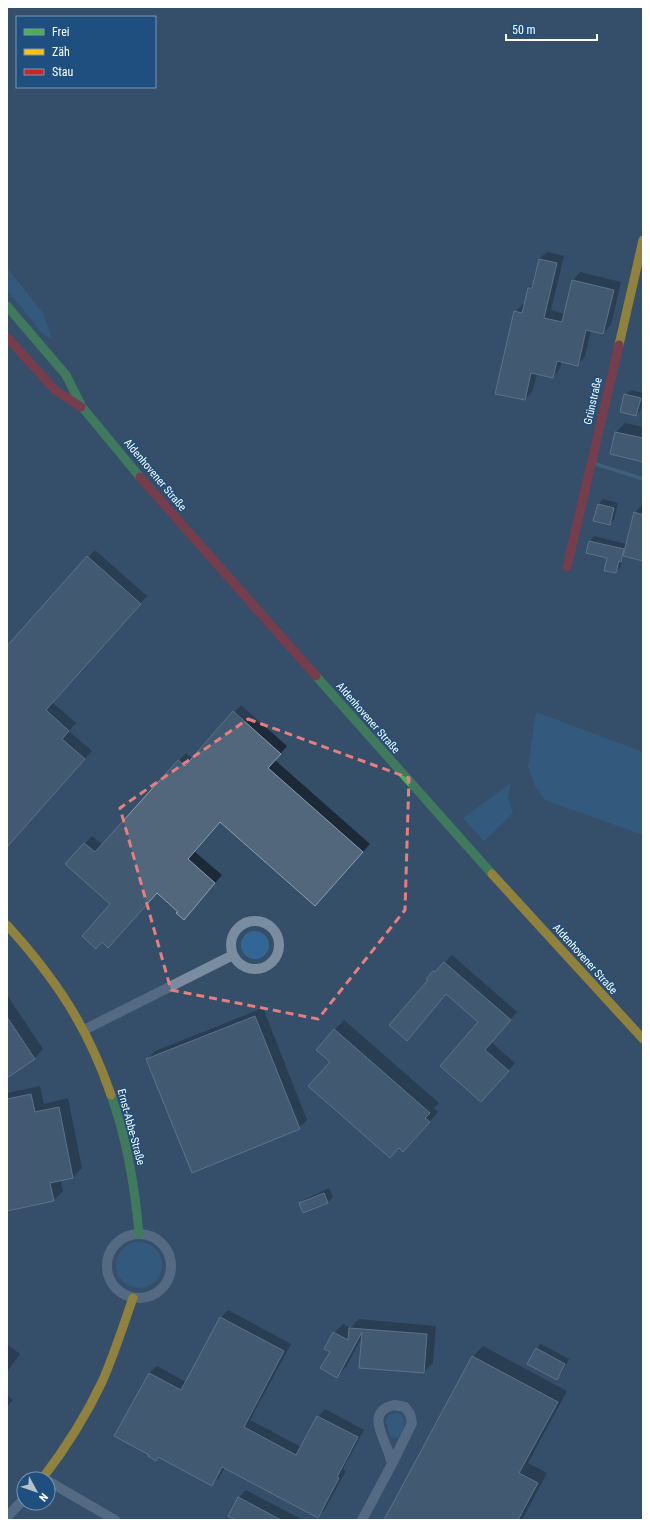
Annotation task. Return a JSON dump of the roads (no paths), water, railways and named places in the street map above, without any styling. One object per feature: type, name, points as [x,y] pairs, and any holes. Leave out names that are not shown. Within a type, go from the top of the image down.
[{"type":"main road","name":"Grünstraße","points":[[566,567],[643,240]]},
{"type":"main road","name":"Aldenhovener Straße","points":[[7,306],[66,375],[82,407],[156,496],[440,817],[643,1040]]},
{"type":"main road","name":"Aldenhovener Straße","points":[[7,337],[55,390],[82,407]]},
{"type":"main road","name":"Ernst-Abbe-Straße","points":[[7,925],[34,955],[59,989],[84,1030],[107,1083],[117,1111],[131,1170],[137,1206],[139,1234]]},
{"type":"main road","points":[[48,1471],[72,1435],[95,1394],[111,1358],[133,1298]]},
{"type":"street","points":[[261,921],[274,929],[278,936],[278,951],[273,962],[267,966],[259,969],[251,969],[238,962],[233,955],[231,940],[239,927],[246,923],[261,921]]},
{"type":"street","points":[[84,1030],[233,955]]},
{"type":"street","points":[[139,1234],[157,1240],[169,1255],[171,1265],[166,1283],[159,1290],[151,1296],[133,1298],[123,1294],[116,1288],[108,1272],[107,1262],[114,1246],[121,1240],[139,1234]]},
{"type":"street","points":[[362,1520],[392,1464],[412,1423],[410,1414],[404,1407],[400,1406],[387,1407],[379,1416],[377,1424],[389,1451],[392,1464]]},
{"type":"street","points":[[56,1486],[115,1520]]},
{"type":"street","points":[[7,1517],[16,1507]]},
{"type":"waterway","points":[[596,464],[643,479]]}]
